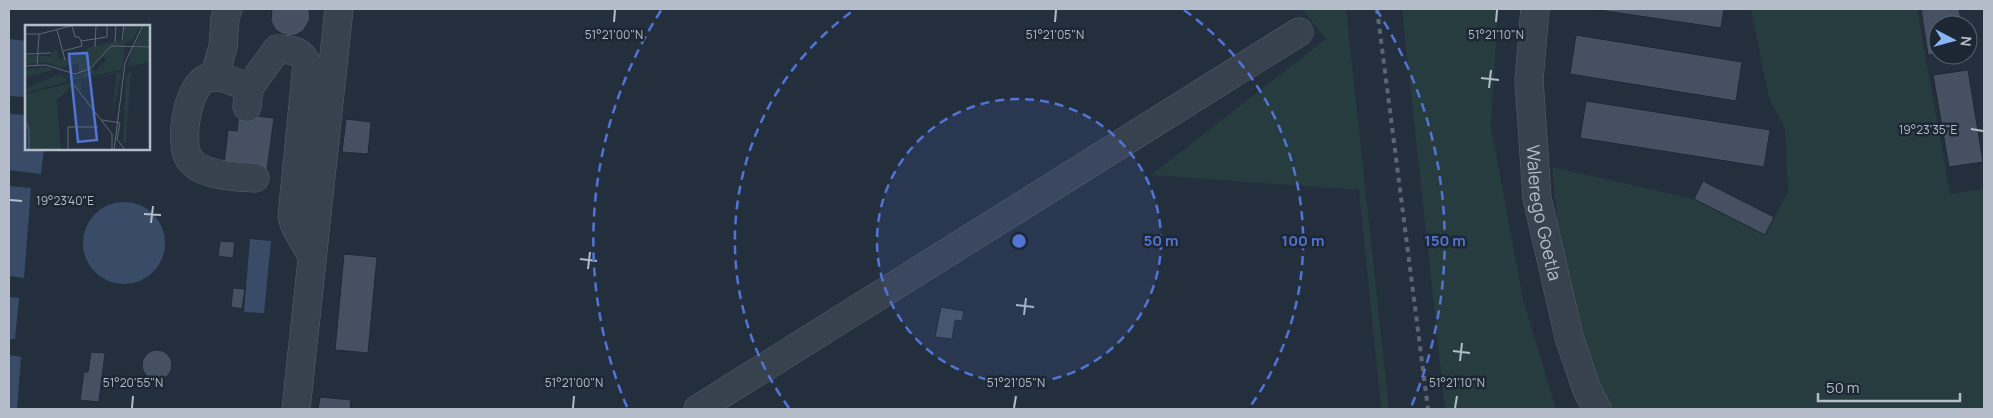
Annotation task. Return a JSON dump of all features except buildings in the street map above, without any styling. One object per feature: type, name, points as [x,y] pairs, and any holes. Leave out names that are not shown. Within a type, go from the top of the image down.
[{"type":"street","points":[[214,77],[223,47],[225,18],[228,9]]},
{"type":"street","points":[[296,409],[339,9]]},
{"type":"street","name":"Walerego Goetla","points":[[1535,9],[1529,80],[1537,198],[1569,338],[1587,390],[1597,409]]},
{"type":"street","points":[[698,409],[1299,32]]},
{"type":"street","points":[[255,178],[229,177],[195,165],[190,160],[186,152],[185,140],[187,110],[199,84],[206,78],[214,77],[230,80],[248,97],[277,49],[297,52],[303,56],[307,64],[292,217],[312,256]]},
{"type":"green space","points":[[1302,9],[1346,9],[1389,409],[1381,409],[1359,190],[1151,175],[1326,39]]},
{"type":"green space","points":[[1402,9],[1498,9],[1491,127],[1523,300],[1556,409],[1445,409]]},
{"type":"green space","points":[[1751,9],[1917,9],[1950,194],[1984,189],[1984,409],[1613,409],[1594,380],[1560,249],[1552,167],[1694,199],[1765,235],[1788,192],[1785,128],[1769,98]]},
{"type":"water","points":[[9,39],[25,41],[25,97],[9,96]]},
{"type":"water","points":[[9,114],[25,115],[25,150],[44,150],[41,174],[9,170]]},
{"type":"water","points":[[9,186],[31,188],[24,278],[9,276]]},
{"type":"water","points":[[124,202],[140,205],[153,214],[162,227],[165,243],[162,259],[153,272],[140,281],[124,284],[108,281],[95,272],[86,259],[83,243],[86,227],[95,214],[108,205]]},
{"type":"water","points":[[250,239],[271,241],[264,313],[244,312]]},
{"type":"water","points":[[9,297],[19,298],[15,339],[9,339]]},
{"type":"water","points":[[9,355],[21,357],[17,409],[9,409]]},
{"type":"railway","points":[[1377,9],[1428,409]]}]
